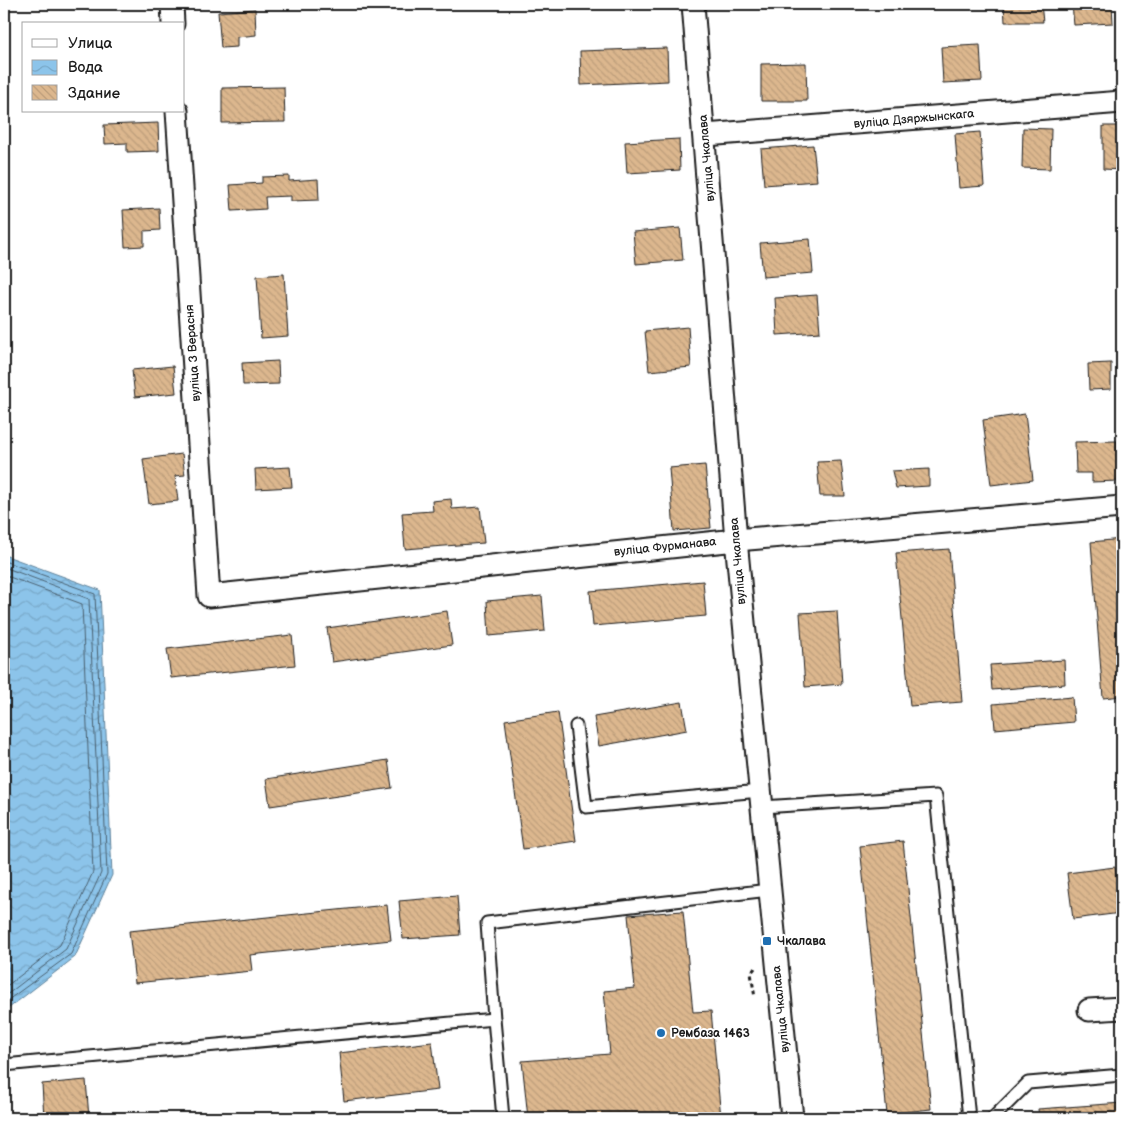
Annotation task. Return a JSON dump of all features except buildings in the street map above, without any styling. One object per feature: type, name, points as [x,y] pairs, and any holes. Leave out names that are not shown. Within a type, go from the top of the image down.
[{"type":"street","points":[[172,4],[172,22]]},
{"type":"street","name":"вуліца Чкалава","points":[[693,4],[736,540],[792,1118]]},
{"type":"street","name":"вуліца Дзяржынскага","points":[[705,135],[1122,102]]},
{"type":"street","name":"вуліца 3 Верасня","points":[[177,112],[210,596]]},
{"type":"street","name":"вуліца Фурманава","points":[[210,596],[736,540],[1122,507]]},
{"type":"street","points":[[1089,1010],[1122,1008]]},
{"type":"lane","points":[[576,726],[586,807],[761,799],[936,796],[970,1118]]},
{"type":"lane","points":[[503,1118],[487,923],[769,890]]},
{"type":"lane","points":[[4,1065],[494,1018]]},
{"type":"lane","points":[[993,1118],[1028,1083],[1122,1075]]},
{"type":"water","points":[[4,555],[100,590],[112,875],[75,957],[9,1008],[4,1008]]},
{"type":"place","name":"Чкалава","points":[[767,941]]},
{"type":"place","name":"Рембаза 1463","points":[[661,1033]]}]
